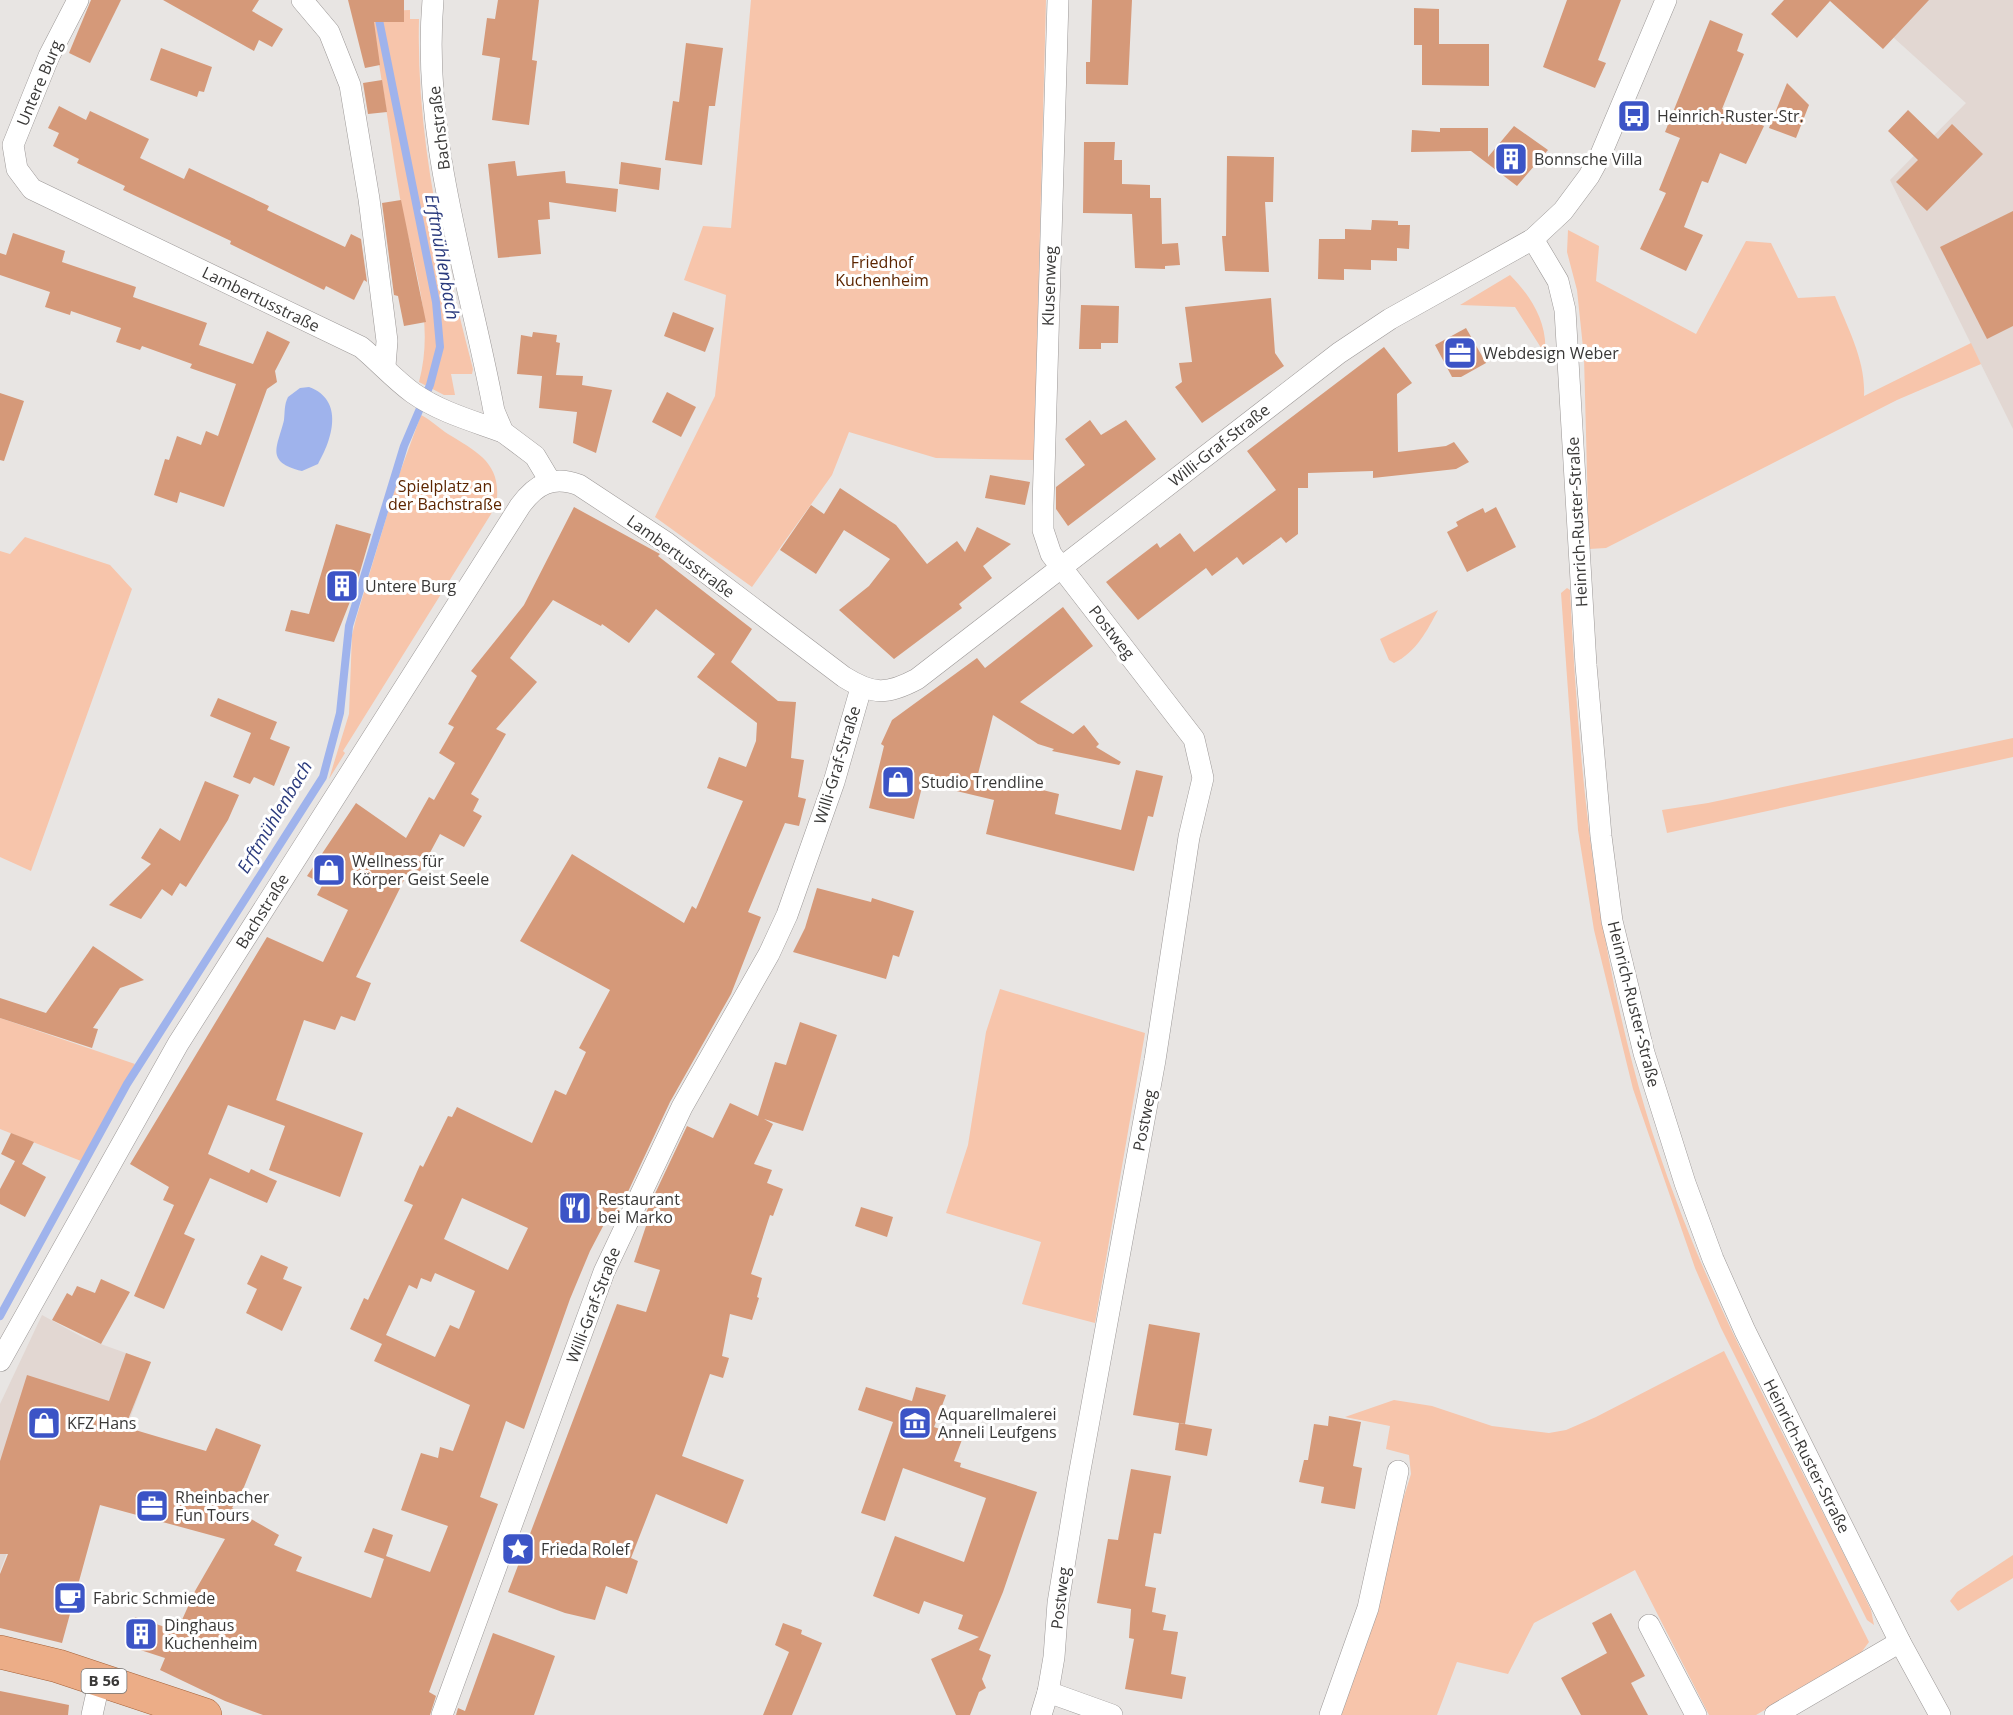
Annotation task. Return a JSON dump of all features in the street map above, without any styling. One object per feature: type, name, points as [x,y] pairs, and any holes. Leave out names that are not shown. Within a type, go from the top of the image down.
[{"type":"main road","name":"B 56","points":[[0,1652],[100,1679],[205,1715]]},
{"type":"street","name":"Untere Burg","points":[[17,169],[14,145],[49,56],[78,0]]},
{"type":"street","points":[[302,0],[328,32],[350,85],[369,199],[387,341],[385,366]]},
{"type":"street","name":"Bachstraße","points":[[433,0],[432,55],[438,132],[461,265],[485,361],[494,411],[503,432]]},
{"type":"street","name":"Klusenweg","points":[[1058,0],[1043,530],[1045,543],[1061,567]]},
{"type":"street","name":"Willi-Graf-Straße","points":[[442,1715],[604,1272],[682,1107],[769,954],[787,915],[834,782],[861,688],[872,691],[891,690],[917,679],[1339,353],[1390,319],[1533,239],[1563,211],[1589,176],[1601,154],[1666,0]]},
{"type":"street","name":"Lambertusstraße","points":[[17,169],[32,189],[361,347],[422,399],[503,432],[535,456],[550,481],[569,481],[590,492],[667,543],[825,664],[861,688]]},
{"type":"street","name":"Heinrich-Ruster-Straße","points":[[1533,239],[1558,281],[1565,310],[1584,642],[1601,836],[1612,921],[1644,1053],[1684,1183],[1713,1259],[1745,1331],[1900,1642],[1940,1715]]},
{"type":"street","name":"Bachstraße","points":[[0,1361],[178,1044],[520,506],[534,489],[550,481]]},
{"type":"street","name":"Postweg","points":[[1041,1715],[1048,1692],[1054,1657],[1058,1603],[1078,1481],[1155,1060],[1189,837],[1203,778],[1194,739],[1061,567]]},
{"type":"street","points":[[1330,1715],[1368,1608],[1398,1471]]},
{"type":"street","points":[[1649,1625],[1696,1715]]},
{"type":"street","points":[[1775,1715],[1900,1642]]},
{"type":"street","points":[[92,1715],[100,1679]]},
{"type":"street","points":[[1048,1692],[1112,1715]]},
{"type":"shaded area","points":[[1852,0],[2013,0],[2013,429],[1890,180],[1966,103]]},
{"type":"shaded area","points":[[42,1315],[84,1338],[151,1362],[105,1485],[20,1519],[0,1571],[0,1404]]},
{"type":"green space","points":[[367,0],[383,11],[410,10],[410,19],[419,19],[419,64],[427,152],[451,283],[473,369],[472,374],[451,374],[455,395],[444,395],[419,382],[424,358],[423,312],[400,198]]},
{"type":"green space","name":"Friedhof Kuchenheim","points":[[751,0],[1046,0],[1034,460],[936,458],[849,432],[832,475],[752,587],[655,517],[715,396],[726,295],[684,280],[703,226],[731,228]]},
{"type":"green space","points":[[1568,230],[1599,246],[1596,281],[1696,334],[1746,241],[1771,243],[1798,298],[1835,296],[1859,358],[1864,396],[1971,343],[1981,364],[1897,400],[1606,548],[1589,549],[1584,357],[1577,290],[1567,252]]},
{"type":"green space","points":[[1510,275],[1525,292],[1541,321],[1545,354],[1515,307],[1460,305]]},
{"type":"green space","name":"Spielplatz an der Bachstraße","points":[[421,415],[470,447],[486,461],[496,480],[496,506],[343,751],[345,753],[329,779],[349,714],[352,635],[356,619],[399,475]]},
{"type":"green space","points":[[25,537],[110,565],[132,589],[31,871],[0,857],[0,551],[10,554]]},
{"type":"green space","points":[[1567,588],[1570,590],[1580,746],[1599,900],[1612,976],[1629,1051],[1650,1126],[1676,1200],[1720,1305],[1871,1610],[1874,1625],[1867,1620],[1721,1328],[1695,1268],[1633,1089],[1594,930],[1578,830],[1561,593]]},
{"type":"green space","points":[[1438,610],[1415,647],[1394,663],[1389,660],[1380,639]]},
{"type":"green space","points":[[2013,738],[2013,757],[1667,833],[1662,810],[1708,803]]},
{"type":"green space","points":[[1000,989],[1145,1033],[1095,1323],[1022,1304],[1041,1242],[946,1213],[968,1145],[986,1032]]},
{"type":"green space","points":[[0,1018],[135,1064],[81,1161],[0,1129]]},
{"type":"green space","points":[[1724,1351],[1869,1642],[1860,1654],[1756,1715],[1709,1715],[1635,1570],[1534,1623],[1508,1674],[1457,1662],[1437,1715],[1336,1715],[1411,1474],[1409,1455],[1386,1449],[1390,1426],[1345,1417],[1394,1400],[1432,1406],[1492,1426],[1549,1433],[1566,1430],[1596,1417]]},
{"type":"green space","points":[[2013,1555],[2013,1578],[1958,1611],[1950,1601],[1957,1592]]},
{"type":"water","points":[[309,387],[328,401],[332,421],[331,433],[318,464],[302,471],[282,463],[276,452],[288,397],[300,388]]},
{"type":"building","points":[[91,0],[121,0],[90,63],[69,53]]},
{"type":"building","points":[[163,0],[259,0],[252,11],[283,29],[272,47],[259,40],[254,51]]},
{"type":"building","points":[[348,0],[404,0],[404,22],[374,22],[380,65],[365,68]]},
{"type":"building","points":[[498,0],[539,0],[532,60],[537,61],[529,125],[492,120],[500,58],[482,55],[487,18],[495,19]]},
{"type":"building","points":[[1092,0],[1132,0],[1128,85],[1086,84],[1086,62],[1090,62]]},
{"type":"building","points":[[1567,0],[1621,0],[1598,60],[1606,63],[1595,88],[1543,67]]},
{"type":"building","points":[[1784,0],[1929,0],[1883,49],[1830,1],[1797,38],[1771,14]]},
{"type":"building","points":[[1414,8],[1439,9],[1439,44],[1489,44],[1489,86],[1422,85],[1422,45],[1414,45]]},
{"type":"building","points":[[1710,20],[1743,34],[1737,51],[1744,54],[1722,109],[1764,126],[1746,164],[1720,153],[1708,183],[1702,181],[1684,227],[1703,235],[1686,271],[1640,249],[1666,193],[1659,190],[1680,138],[1665,132]]},
{"type":"building","points":[[686,43],[723,48],[715,106],[709,106],[702,165],[665,160],[673,101],[679,102]]},
{"type":"building","points":[[161,48],[212,67],[204,92],[199,91],[197,97],[150,80]]},
{"type":"building","points":[[382,80],[387,112],[368,114],[363,83]]},
{"type":"building","points":[[1787,83],[1809,105],[1796,138],[1769,128]]},
{"type":"building","points":[[59,106],[86,120],[90,111],[149,139],[140,158],[184,179],[189,168],[269,206],[267,210],[345,247],[351,234],[361,239],[367,282],[364,280],[354,300],[326,286],[324,290],[230,244],[231,241],[123,190],[125,186],[77,163],[79,159],[53,146],[59,133],[48,128]]},
{"type":"building","points":[[1908,110],[1938,139],[1952,124],[1983,154],[1927,211],[1896,182],[1918,160],[1888,131]]},
{"type":"building","name":"Bonnsche Villa","points":[[1514,126],[1548,150],[1517,186],[1471,151],[1411,152],[1412,130],[1440,132],[1440,128],[1488,128],[1488,157]]},
{"type":"building","points":[[1084,142],[1115,142],[1114,160],[1122,160],[1122,184],[1150,185],[1150,198],[1161,198],[1162,244],[1178,243],[1180,265],[1165,266],[1165,269],[1135,268],[1132,214],[1083,213]]},
{"type":"building","points":[[1227,156],[1274,157],[1273,202],[1265,202],[1269,272],[1225,271],[1222,236],[1226,236]]},
{"type":"building","points":[[515,161],[517,176],[565,171],[566,183],[618,189],[616,212],[549,202],[550,219],[538,220],[541,254],[498,258],[488,164]]},
{"type":"building","points":[[621,162],[661,168],[659,190],[619,184]]},
{"type":"building","points":[[401,200],[426,322],[404,326],[398,296],[394,295],[382,203]]},
{"type":"building","points":[[2013,211],[2013,326],[1987,339],[1940,247]]},
{"type":"building","points":[[1372,220],[1398,221],[1398,225],[1410,225],[1409,249],[1397,248],[1397,261],[1371,260],[1371,270],[1344,269],[1344,280],[1318,279],[1319,239],[1345,239],[1345,229],[1371,230]]},
{"type":"building","points":[[13,233],[65,251],[62,262],[136,287],[133,297],[207,323],[199,345],[253,364],[267,331],[290,342],[275,371],[277,382],[267,389],[224,507],[180,492],[177,503],[154,495],[165,459],[169,460],[177,436],[201,445],[206,431],[218,436],[236,384],[190,368],[192,364],[142,346],[140,350],[116,342],[121,328],[71,311],[70,315],[45,307],[50,292],[0,275],[0,253],[6,255]]},
{"type":"building","points":[[1271,298],[1275,353],[1284,366],[1202,423],[1175,387],[1182,382],[1179,363],[1192,362],[1185,307]]},
{"type":"building","points":[[1081,305],[1119,306],[1118,343],[1101,343],[1101,349],[1079,349]]},
{"type":"building","points":[[673,312],[714,328],[705,352],[664,336]]},
{"type":"building","points":[[1466,328],[1486,363],[1461,377],[1452,377],[1435,345]]},
{"type":"building","points":[[533,332],[557,335],[556,342],[560,343],[556,375],[583,376],[582,385],[612,390],[596,453],[573,443],[577,412],[539,408],[542,376],[517,374],[521,335],[532,337]]},
{"type":"building","points":[[1384,347],[1412,383],[1397,394],[1398,452],[1446,446],[1454,442],[1469,462],[1456,469],[1373,478],[1373,471],[1308,473],[1308,488],[1298,488],[1298,534],[1286,543],[1281,537],[1243,565],[1237,557],[1212,576],[1206,568],[1138,620],[1106,582],[1157,543],[1160,548],[1180,533],[1194,552],[1276,490],[1247,451]]},
{"type":"building","points":[[667,392],[696,407],[681,437],[652,422]]},
{"type":"building","points":[[0,393],[24,401],[4,461],[0,460]]},
{"type":"building","points":[[1090,420],[1101,435],[1126,420],[1156,459],[1068,526],[1056,509],[1056,487],[1085,465],[1065,439]]},
{"type":"building","points":[[990,475],[1030,482],[1025,505],[985,498]]},
{"type":"building","points":[[840,488],[896,525],[927,564],[957,541],[965,552],[977,527],[1011,544],[983,566],[992,578],[959,604],[962,608],[894,659],[839,610],[869,586],[890,559],[844,530],[816,574],[780,550],[811,505],[824,514]]},
{"type":"building","points":[[574,507],[660,554],[658,556],[752,629],[731,662],[778,701],[796,702],[791,758],[804,760],[798,797],[806,799],[799,826],[785,823],[748,912],[761,917],[731,994],[670,1102],[618,1213],[611,1211],[590,1251],[570,1299],[524,1429],[506,1421],[480,1497],[498,1504],[429,1692],[436,1696],[430,1715],[263,1715],[225,1701],[160,1670],[165,1658],[125,1645],[135,1617],[177,1631],[195,1591],[225,1539],[100,1505],[62,1643],[0,1628],[0,1574],[8,1554],[0,1554],[0,1461],[27,1375],[109,1401],[126,1353],[151,1362],[125,1427],[206,1451],[216,1428],[261,1445],[244,1487],[232,1508],[279,1535],[274,1545],[302,1557],[296,1571],[371,1598],[384,1559],[364,1552],[373,1528],[393,1535],[386,1556],[430,1572],[448,1526],[401,1510],[421,1453],[438,1458],[440,1447],[453,1451],[470,1405],[374,1361],[382,1344],[350,1329],[364,1298],[368,1300],[413,1205],[404,1201],[420,1165],[423,1167],[448,1116],[452,1117],[457,1107],[532,1143],[555,1090],[566,1095],[586,1052],[579,1048],[610,990],[520,941],[572,854],[684,923],[692,906],[696,909],[743,801],[707,788],[719,757],[746,767],[756,741],[757,723],[697,677],[715,654],[656,609],[629,643],[602,624],[601,626],[553,600],[510,658],[537,682],[496,729],[506,734],[471,794],[479,799],[473,811],[482,816],[464,847],[440,834],[417,877],[408,872],[356,977],[371,983],[355,1021],[341,1016],[335,1030],[304,1020],[276,1100],[363,1133],[340,1197],[269,1170],[285,1126],[228,1105],[208,1154],[249,1173],[251,1169],[277,1181],[267,1203],[210,1178],[184,1234],[195,1239],[164,1309],[134,1296],[174,1205],[163,1200],[169,1187],[130,1164],[267,937],[323,962],[348,910],[317,895],[323,884],[307,876],[356,803],[406,838],[429,797],[434,800],[455,763],[439,753],[454,727],[448,724],[477,676],[471,671],[524,605]],"holes":[[[462,1198],[528,1228],[508,1270],[444,1239]],[[435,1273],[475,1291],[459,1329],[450,1325],[435,1357],[386,1335],[409,1285],[417,1289],[421,1278],[431,1282]]]},
{"type":"building","points":[[1496,507],[1516,547],[1467,572],[1447,532],[1458,526],[1456,522],[1469,515],[1483,508],[1485,513]]},
{"type":"building","name":"Untere Burg","points":[[336,524],[371,534],[355,589],[334,642],[285,631],[291,610],[309,614]]},
{"type":"building","points":[[1063,607],[1093,646],[1020,702],[1073,734],[1084,725],[1099,744],[1096,747],[1121,762],[1119,765],[1052,751],[1054,749],[1038,744],[993,715],[978,774],[1059,794],[1055,814],[1121,830],[1136,770],[1163,776],[1153,817],[1148,816],[1134,871],[986,834],[994,800],[923,783],[914,819],[869,808],[884,746],[881,744],[892,720],[977,658],[985,668]]},
{"type":"building","points":[[218,698],[277,722],[270,739],[290,747],[274,786],[254,777],[250,784],[233,777],[251,733],[210,716]]},
{"type":"building","points":[[205,781],[239,795],[228,820],[186,887],[180,883],[172,896],[162,889],[141,919],[109,905],[151,864],[141,858],[160,828],[180,841]]},
{"type":"building","points":[[817,888],[871,902],[872,898],[914,911],[899,957],[893,955],[886,979],[793,952],[805,928]]},
{"type":"building","points":[[93,946],[144,980],[120,988],[93,1028],[98,1029],[92,1048],[0,1018],[0,998],[46,1013]]},
{"type":"building","points":[[800,1022],[837,1035],[803,1131],[764,1119],[773,1124],[754,1164],[772,1170],[767,1183],[783,1189],[773,1216],[770,1215],[751,1274],[762,1278],[757,1297],[759,1298],[752,1320],[730,1314],[722,1356],[729,1358],[723,1378],[710,1374],[682,1456],[744,1480],[727,1524],[656,1494],[631,1558],[638,1561],[627,1594],[606,1586],[595,1620],[565,1613],[508,1592],[617,1304],[646,1312],[660,1270],[634,1262],[647,1223],[642,1221],[687,1126],[713,1138],[730,1103],[758,1116],[775,1062],[786,1065]]},
{"type":"building","points":[[11,1133],[34,1142],[22,1164],[46,1177],[25,1217],[0,1204],[0,1189],[15,1161],[1,1154]]},
{"type":"building","points":[[861,1207],[893,1217],[887,1237],[855,1226]]},
{"type":"building","points":[[261,1255],[288,1267],[283,1279],[302,1287],[282,1331],[246,1313],[257,1289],[247,1284]]},
{"type":"building","points":[[101,1279],[130,1292],[101,1344],[52,1320],[67,1293],[72,1296],[77,1286],[95,1293]]},
{"type":"building","points":[[1149,1324],[1200,1333],[1185,1424],[1133,1415]]},
{"type":"building","points":[[866,1387],[912,1401],[916,1387],[946,1395],[934,1427],[963,1437],[954,1461],[961,1463],[960,1467],[1037,1492],[1003,1592],[979,1650],[991,1655],[982,1679],[986,1688],[979,1692],[970,1715],[956,1715],[931,1659],[979,1637],[958,1629],[963,1615],[924,1601],[919,1614],[873,1596],[895,1536],[964,1562],[986,1498],[903,1468],[885,1521],[861,1513],[893,1422],[858,1410]]},
{"type":"building","points":[[1329,1416],[1361,1422],[1353,1466],[1362,1468],[1355,1509],[1321,1503],[1324,1487],[1299,1482],[1304,1460],[1308,1460],[1314,1424],[1328,1426]]},
{"type":"building","points":[[1179,1423],[1212,1429],[1207,1456],[1175,1450]]},
{"type":"building","points":[[1131,1469],[1171,1476],[1161,1534],[1154,1533],[1145,1586],[1156,1588],[1152,1612],[1166,1615],[1163,1630],[1178,1632],[1171,1674],[1186,1677],[1182,1699],[1125,1689],[1134,1639],[1129,1638],[1131,1609],[1097,1603],[1108,1539],[1118,1540]]},
{"type":"building","points":[[1611,1613],[1645,1676],[1631,1683],[1648,1715],[1581,1715],[1561,1678],[1607,1653],[1592,1623]]},
{"type":"building","points":[[783,1623],[802,1630],[801,1634],[822,1643],[792,1715],[763,1715],[789,1652],[775,1645]]},
{"type":"building","points":[[493,1633],[555,1656],[534,1715],[456,1715],[458,1708],[465,1711]]},
{"type":"building","points":[[0,1691],[69,1705],[68,1715],[0,1715]]},
{"type":"waterway","name":"Erftmühlenbach","points":[[0,1316],[127,1084],[323,777],[340,713],[349,626],[404,446],[430,385],[440,347],[436,302],[375,0]]},
{"type":"place","name":"Heinrich-Ruster-Str.","points":[[1634,116]]},
{"type":"place","name":"Bonnsche Villa","points":[[1511,159]]},
{"type":"place","name":"Webdesign Weber","points":[[1460,353]]},
{"type":"place","name":"Untere Burg","points":[[342,586]]},
{"type":"place","name":"Studio Trendline","points":[[898,782]]},
{"type":"place","name":"Wellness für Körper Geist Seele","points":[[329,870]]},
{"type":"place","name":"Restaurant bei Marko","points":[[575,1208]]},
{"type":"place","name":"KFZ Hans","points":[[44,1423]]},
{"type":"place","name":"Aquarellmalerei Anneli Leufgens","points":[[915,1423]]},
{"type":"place","name":"Rheinbacher Fun Tours","points":[[152,1506]]},
{"type":"place","name":"Frieda Rolef","points":[[518,1549]]},
{"type":"place","name":"Fabric Schmiede","points":[[70,1598]]},
{"type":"place","name":"Dinghaus Kuchenheim","points":[[141,1634]]}]
